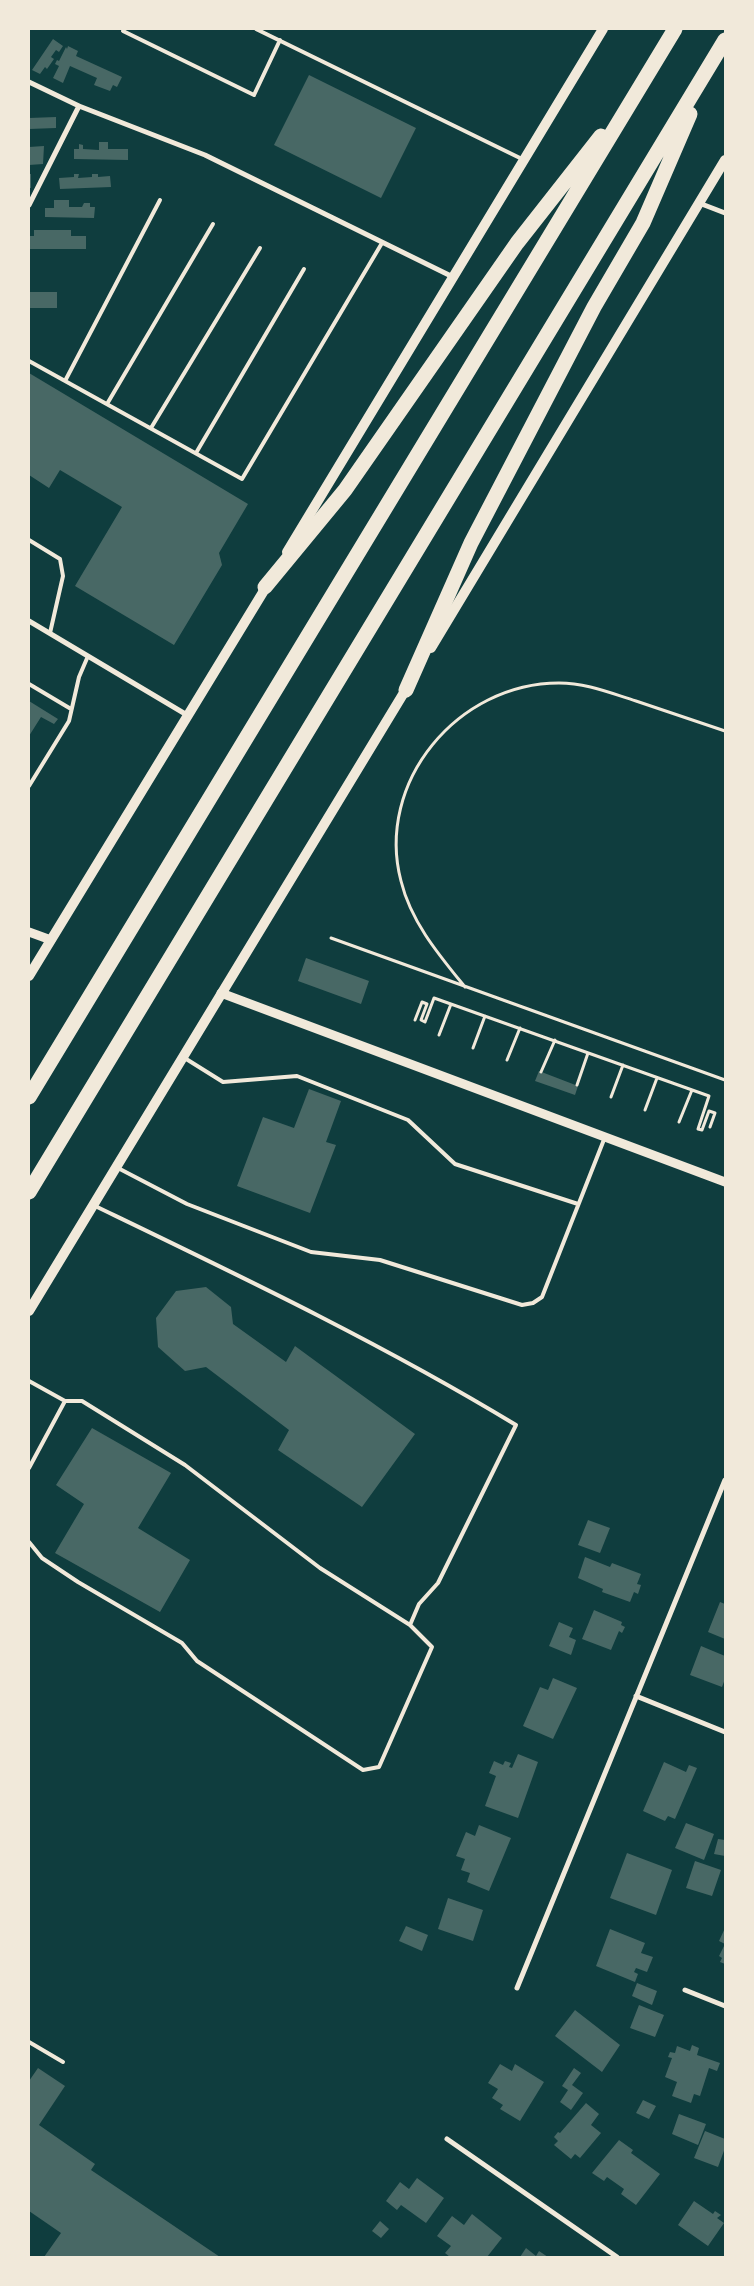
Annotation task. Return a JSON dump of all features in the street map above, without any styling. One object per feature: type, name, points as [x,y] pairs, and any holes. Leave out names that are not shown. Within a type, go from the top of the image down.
[{"type":"highway","points":[[29,1096],[675,29]]},
{"type":"highway","points":[[29,1192],[725,40]]},
{"type":"highway","points":[[406,690],[471,544],[594,307],[643,223],[714,60]]},
{"type":"highway","points":[[265,588],[345,490],[517,243],[643,81]]},
{"type":"main road","points":[[29,976],[604,29]]},
{"type":"main road","points":[[29,1311],[725,160]]},
{"type":"street","points":[[29,82],[79,106],[204,155],[453,278]]},
{"type":"street","points":[[29,205],[79,106]]},
{"type":"street","points":[[699,204],[725,212]]},
{"type":"street","points":[[29,621],[187,715]]},
{"type":"street","points":[[29,932],[51,940]]},
{"type":"street","points":[[221,993],[725,1182]]},
{"type":"street","points":[[517,1988],[725,1480]]},
{"type":"street","points":[[636,1696],[725,1732]]},
{"type":"street","points":[[685,1990],[725,2006]]},
{"type":"street","points":[[447,2139],[617,2257]]},
{"type":"lane","points":[[124,29],[254,95],[280,40]]},
{"type":"lane","points":[[256,29],[524,160]]},
{"type":"lane","points":[[64,381],[160,200]]},
{"type":"lane","points":[[107,404],[213,224]]},
{"type":"lane","points":[[29,361],[242,479],[382,243]]},
{"type":"lane","points":[[151,428],[260,248]]},
{"type":"lane","points":[[196,453],[304,270]]},
{"type":"lane","points":[[29,540],[60,559],[63,576],[50,633]]},
{"type":"lane","points":[[29,786],[69,721],[79,678],[88,656]]},
{"type":"lane","points":[[29,684],[71,709]]},
{"type":"lane","points":[[183,1058],[223,1082],[296,1076],[408,1120],[455,1164],[578,1204]]},
{"type":"lane","points":[[116,1167],[187,1204],[311,1252],[380,1260],[522,1305],[533,1303],[542,1297],[605,1137]]},
{"type":"lane","points":[[93,1205],[280,1296],[456,1388],[516,1425],[438,1583],[419,1604],[410,1624]]},
{"type":"lane","points":[[29,1381],[65,1400],[82,1401],[185,1465],[320,1568],[410,1624],[432,1647],[379,1767],[363,1770],[197,1661],[182,1643],[42,1558],[29,1542]]},
{"type":"lane","points":[[29,1468],[65,1400]]},
{"type":"lane","points":[[29,2042],[63,2062]]},
{"type":"path","points":[[465,987],[436,951],[412,912],[401,880],[398,862],[397,829],[406,790],[422,756],[444,730],[479,704],[492,698],[525,687],[557,682],[586,685],[725,731]]},
{"type":"path","points":[[331,938],[725,1079]]},
{"type":"path","points":[[415,1020],[422,1002],[427,1004],[421,1020],[425,1022],[434,998],[589,1052],[709,1096],[698,1129],[702,1130],[709,1111],[715,1113],[710,1127]]},
{"type":"path","points":[[439,1035],[451,1004]]},
{"type":"path","points":[[473,1048],[485,1016]]},
{"type":"path","points":[[507,1060],[520,1028]]},
{"type":"path","points":[[542,1072],[555,1040]]},
{"type":"path","points":[[577,1085],[589,1052]]},
{"type":"path","points":[[610,1098],[623,1065]]},
{"type":"path","points":[[644,1110],[657,1078]]},
{"type":"path","points":[[679,1122],[692,1090]]},
{"type":"building","points":[[53,39],[63,46],[59,52],[56,50],[51,57],[54,59],[47,69],[45,67],[40,74],[32,70]]},
{"type":"building","points":[[68,46],[78,51],[76,56],[122,77],[117,87],[113,85],[110,91],[94,85],[97,78],[70,66],[63,83],[53,78],[59,66],[55,64]]},
{"type":"building","points":[[309,75],[416,128],[381,198],[274,145]]},
{"type":"building","points":[[56,117],[56,128],[29,129],[29,118]]},
{"type":"building","points":[[99,142],[108,142],[108,149],[128,149],[128,160],[74,159],[74,149],[79,149],[79,144],[83,145],[83,149],[99,150]]},
{"type":"building","points":[[44,146],[43,164],[29,165],[29,147]]},
{"type":"building","points":[[29,174],[31,174],[31,188],[29,188]]},
{"type":"building","points":[[74,174],[79,174],[78,178],[92,177],[92,174],[98,174],[98,177],[110,176],[111,187],[60,189],[59,178],[74,177]]},
{"type":"building","points":[[54,200],[69,200],[69,207],[82,207],[84,203],[90,203],[90,207],[95,207],[94,218],[45,217],[45,208],[54,208]]},
{"type":"building","points":[[34,230],[71,230],[71,236],[86,236],[86,249],[29,249],[29,236],[34,236]]},
{"type":"building","points":[[29,292],[57,292],[57,308],[29,308]]},
{"type":"building","points":[[29,373],[248,504],[219,553],[222,565],[174,645],[75,586],[122,507],[60,470],[49,488],[29,475]]},
{"type":"building","points":[[29,701],[58,719],[54,724],[41,717],[29,736]]},
{"type":"building","points":[[306,958],[369,981],[361,1004],[298,981]]},
{"type":"building","points":[[539,1071],[578,1086],[575,1095],[535,1081]]},
{"type":"building","points":[[309,1089],[341,1101],[326,1142],[336,1145],[310,1213],[237,1186],[263,1117],[294,1128]]},
{"type":"building","points":[[206,1287],[231,1307],[233,1324],[286,1362],[295,1346],[415,1434],[362,1507],[278,1450],[289,1430],[206,1367],[185,1371],[158,1347],[156,1318],[176,1291]]},
{"type":"building","points":[[92,1428],[171,1473],[138,1528],[190,1560],[160,1612],[55,1553],[84,1504],[56,1485]]},
{"type":"building","points":[[588,1520],[610,1528],[600,1553],[578,1545]]},
{"type":"building","points":[[585,1557],[610,1567],[612,1563],[641,1574],[637,1584],[641,1585],[638,1594],[634,1592],[630,1602],[602,1592],[603,1589],[578,1578]]},
{"type":"building","points":[[720,1602],[725,1604],[725,1639],[708,1632]]},
{"type":"building","points":[[594,1610],[622,1622],[621,1625],[625,1627],[622,1633],[619,1631],[611,1650],[582,1639]]},
{"type":"building","points":[[559,1622],[573,1628],[569,1637],[576,1640],[571,1655],[549,1646]]},
{"type":"building","points":[[701,1646],[725,1656],[725,1679],[722,1687],[690,1675]]},
{"type":"building","points":[[553,1678],[577,1688],[553,1739],[523,1726],[540,1687],[548,1690]]},
{"type":"building","points":[[518,1754],[538,1762],[518,1818],[485,1806],[496,1776],[489,1773],[494,1761],[503,1765],[505,1761],[511,1763],[509,1767],[512,1768]]},
{"type":"building","points":[[664,1762],[686,1772],[689,1765],[697,1768],[675,1819],[668,1816],[665,1821],[643,1811]]},
{"type":"building","points":[[686,1823],[714,1834],[704,1860],[675,1848]]},
{"type":"building","points":[[479,1825],[511,1838],[489,1891],[467,1882],[470,1873],[461,1870],[465,1859],[456,1856],[466,1832],[475,1836]]},
{"type":"building","points":[[718,1839],[725,1840],[725,1856],[714,1854]]},
{"type":"building","points":[[627,1853],[672,1870],[656,1915],[610,1898]]},
{"type":"building","points":[[695,1861],[721,1870],[712,1896],[686,1888]]},
{"type":"building","points":[[448,1898],[483,1910],[473,1941],[438,1929]]},
{"type":"building","points":[[406,1926],[428,1935],[422,1951],[399,1941]]},
{"type":"building","points":[[725,1928],[725,1944],[719,1941]]},
{"type":"building","points":[[610,1929],[645,1943],[641,1953],[653,1957],[647,1972],[636,1968],[634,1972],[638,1974],[635,1982],[596,1966]]},
{"type":"building","points":[[725,1944],[725,1964],[720,1962],[722,1958],[719,1956]]},
{"type":"building","points":[[637,1983],[657,1991],[652,2005],[632,1996]]},
{"type":"building","points":[[639,2005],[664,2015],[655,2037],[630,2028]]},
{"type":"building","points":[[575,2010],[620,2045],[602,2072],[555,2036]]},
{"type":"building","points":[[692,2045],[699,2048],[697,2055],[720,2063],[717,2071],[709,2068],[700,2096],[694,2094],[691,2103],[672,2096],[677,2082],[665,2077],[672,2058],[668,2057],[670,2052],[675,2053],[677,2046],[690,2051]]},
{"type":"building","points":[[500,2064],[512,2071],[515,2064],[544,2082],[520,2121],[500,2109],[503,2105],[492,2098],[498,2089],[488,2083]]},
{"type":"building","points":[[38,2068],[65,2086],[39,2125],[95,2164],[91,2170],[220,2257],[44,2257],[61,2233],[29,2211],[29,2081]]},
{"type":"building","points":[[574,2068],[581,2073],[572,2085],[583,2093],[571,2110],[560,2102],[568,2090],[562,2086]]},
{"type":"building","points":[[643,2100],[656,2106],[649,2119],[636,2113]]},
{"type":"building","points":[[586,2103],[599,2114],[591,2125],[601,2133],[580,2158],[575,2154],[571,2159],[554,2145],[558,2141],[554,2137],[558,2132],[560,2133]]},
{"type":"building","points":[[679,2114],[706,2124],[698,2145],[672,2134]]},
{"type":"building","points":[[705,2131],[725,2139],[725,2148],[718,2167],[694,2158]]},
{"type":"building","points":[[619,2140],[633,2150],[631,2153],[660,2174],[636,2205],[621,2194],[624,2189],[607,2177],[604,2181],[592,2173]]},
{"type":"building","points":[[417,2178],[444,2198],[426,2223],[401,2205],[397,2210],[386,2201],[400,2182],[409,2189]]},
{"type":"building","points":[[694,2201],[713,2214],[715,2211],[721,2215],[717,2218],[724,2223],[708,2246],[678,2225]]},
{"type":"building","points":[[472,2214],[502,2238],[487,2257],[450,2257],[445,2253],[451,2246],[437,2236],[452,2216],[464,2225]]},
{"type":"building","points":[[380,2221],[389,2229],[381,2238],[372,2231]]},
{"type":"building","points":[[526,2248],[536,2256],[539,2251],[548,2257],[520,2257]]}]
